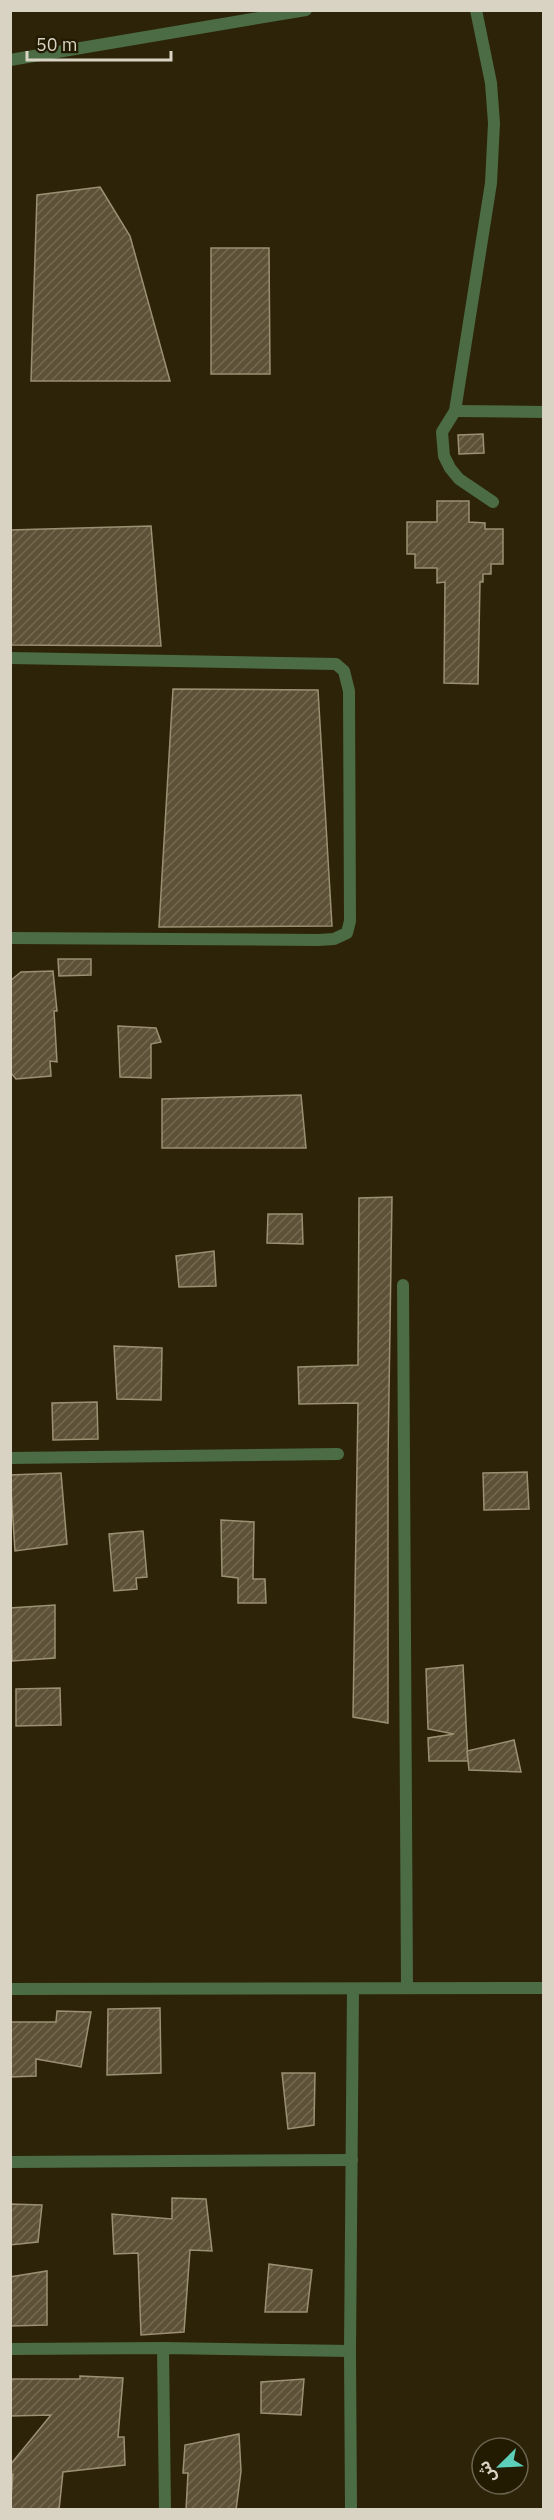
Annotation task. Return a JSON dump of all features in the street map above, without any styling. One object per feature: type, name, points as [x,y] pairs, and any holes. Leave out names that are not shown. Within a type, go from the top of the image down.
[{"type":"street","points":[[10,60],[260,14],[306,10]]},
{"type":"street","points":[[476,10],[491,83],[494,123],[491,183],[455,411],[442,432],[444,456],[450,468],[459,479],[494,502]]},
{"type":"street","points":[[455,411],[543,412]]},
{"type":"street","points":[[10,658],[336,664],[344,671],[349,690],[350,910],[350,921],[346,933],[334,939],[10,938]]},
{"type":"street","points":[[403,1285],[407,1989]]},
{"type":"street","points":[[10,1458],[338,1454]]},
{"type":"street","points":[[10,1989],[543,1988]]},
{"type":"street","points":[[351,2510],[353,1989]]},
{"type":"street","points":[[10,2162],[352,2160]]},
{"type":"street","points":[[10,2349],[163,2348],[350,2351]]},
{"type":"street","points":[[163,2348],[165,2510]]},
{"type":"building","points":[[100,187],[130,236],[170,381],[31,381],[37,195]]},
{"type":"building","points":[[211,248],[269,248],[270,374],[211,374]]},
{"type":"building","points":[[483,434],[484,453],[459,454],[458,435]]},
{"type":"building","points":[[437,501],[469,501],[469,522],[485,523],[485,529],[503,529],[503,564],[491,564],[491,574],[483,574],[483,582],[480,582],[478,684],[444,683],[445,582],[437,583],[437,568],[415,568],[415,554],[407,554],[407,522],[437,522]]},
{"type":"building","points":[[151,526],[161,646],[10,645],[10,530]]},
{"type":"building","points":[[173,689],[318,690],[332,926],[159,927]]},
{"type":"building","points":[[58,959],[91,959],[91,975],[59,976]]},
{"type":"building","points":[[53,971],[57,1011],[54,1011],[57,1062],[50,1061],[51,1076],[16,1079],[10,1072],[10,981],[21,972]]},
{"type":"building","points":[[118,1026],[156,1028],[161,1042],[151,1044],[151,1078],[120,1077]]},
{"type":"building","points":[[301,1095],[306,1148],[162,1148],[162,1099]]},
{"type":"building","points":[[392,1197],[388,1458],[388,1723],[353,1717],[358,1403],[299,1404],[298,1367],[358,1365],[359,1198]]},
{"type":"building","points":[[268,1214],[302,1214],[303,1244],[267,1243]]},
{"type":"building","points":[[214,1251],[216,1286],[179,1287],[176,1256]]},
{"type":"building","points":[[114,1346],[162,1348],[161,1400],[117,1399]]},
{"type":"building","points":[[97,1402],[98,1439],[53,1440],[52,1403]]},
{"type":"building","points":[[527,1472],[529,1509],[484,1510],[483,1473]]},
{"type":"building","points":[[61,1473],[67,1544],[15,1551],[10,1475]]},
{"type":"building","points":[[221,1520],[254,1522],[253,1579],[265,1579],[266,1603],[238,1603],[238,1578],[222,1576]]},
{"type":"building","points":[[143,1531],[147,1577],[136,1578],[137,1589],[114,1591],[109,1534]]},
{"type":"building","points":[[55,1605],[55,1658],[12,1661],[10,1608]]},
{"type":"building","points":[[463,1665],[468,1761],[429,1761],[428,1738],[454,1734],[428,1729],[426,1669]]},
{"type":"building","points":[[60,1688],[61,1725],[16,1726],[16,1689]]},
{"type":"building","points":[[514,1740],[521,1772],[469,1770],[467,1751]]},
{"type":"building","points":[[160,2008],[161,2073],[107,2075],[108,2009]]},
{"type":"building","points":[[57,2011],[91,2012],[81,2067],[36,2059],[36,2076],[10,2077],[10,2022],[56,2022]]},
{"type":"building","points":[[282,2073],[315,2073],[314,2125],[288,2129]]},
{"type":"building","points":[[172,2198],[206,2199],[212,2251],[190,2250],[184,2332],[141,2335],[138,2253],[114,2254],[112,2214],[172,2219]]},
{"type":"building","points":[[10,2204],[42,2205],[38,2242],[10,2245]]},
{"type":"building","points":[[269,2264],[312,2270],[307,2312],[265,2312]]},
{"type":"building","points":[[47,2271],[47,2325],[10,2326],[10,2277]]},
{"type":"building","points":[[80,2376],[123,2378],[118,2437],[124,2437],[125,2465],[63,2472],[59,2510],[10,2510],[13,2474],[10,2474],[10,2465],[51,2415],[10,2416],[10,2379],[80,2379]]},
{"type":"building","points":[[304,2379],[301,2415],[261,2413],[261,2382]]},
{"type":"building","points":[[239,2434],[241,2471],[236,2510],[186,2510],[188,2473],[183,2473],[185,2445]]}]
